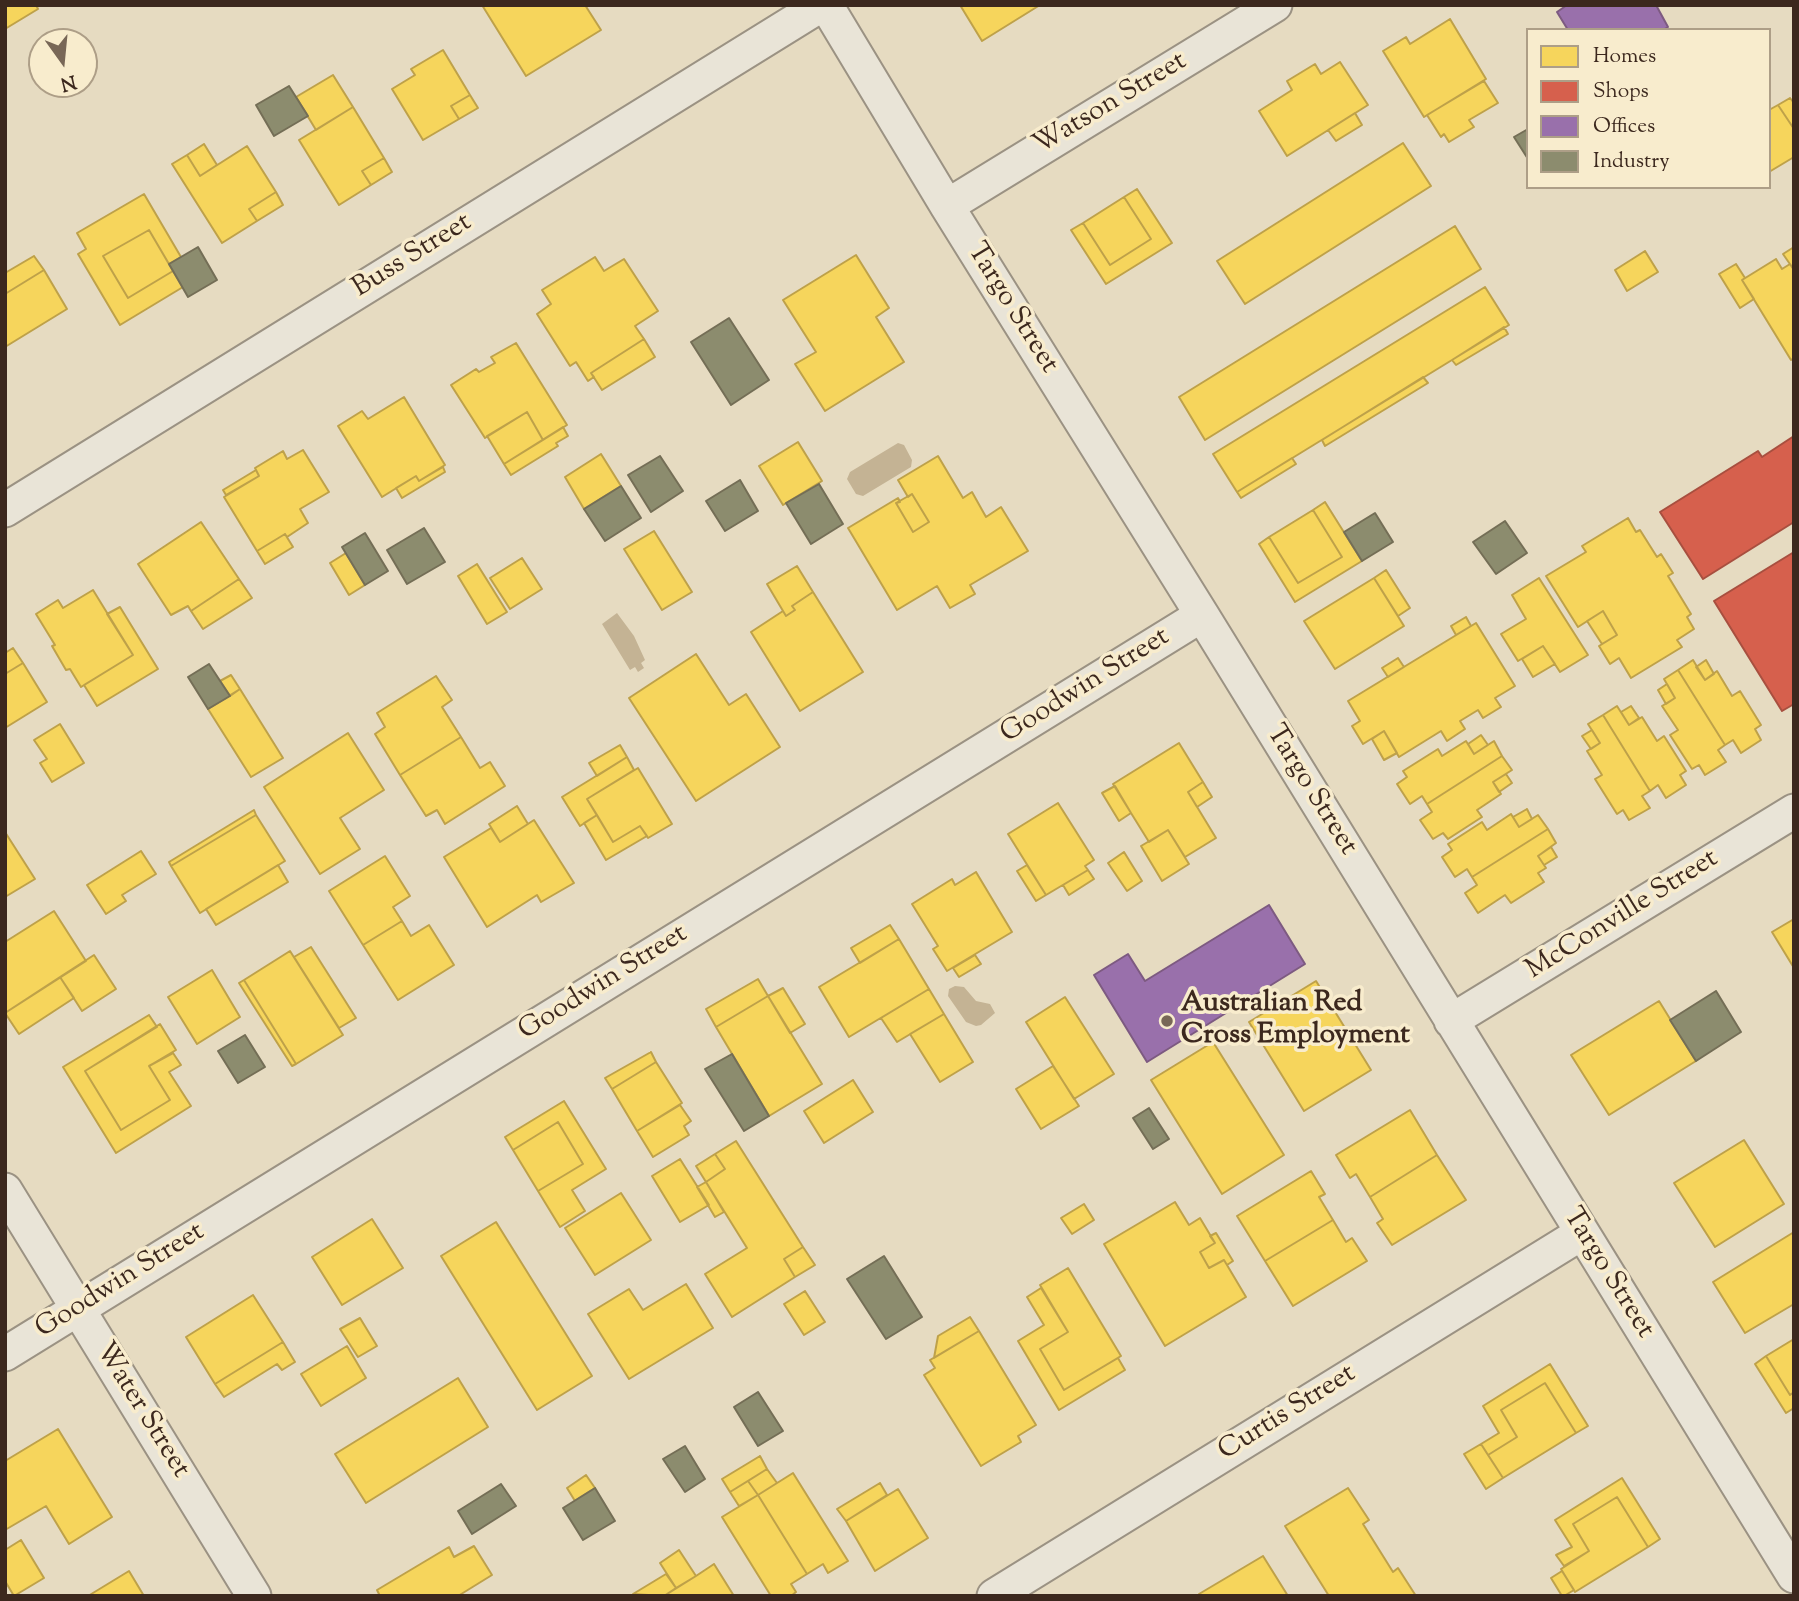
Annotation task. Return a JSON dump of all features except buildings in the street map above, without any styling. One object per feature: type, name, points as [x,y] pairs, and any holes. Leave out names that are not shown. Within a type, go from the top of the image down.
[{"type":"street","name":"Buss Street","points":[[5,510],[821,5]]},
{"type":"street","name":"Targo Street","points":[[826,5],[947,206],[1794,1576]]},
{"type":"street","name":"Watson Street","points":[[947,206],[1275,5]]},
{"type":"street","name":"Goodwin Street","points":[[5,1354],[1202,615]]},
{"type":"street","name":"McConville Street","points":[[1451,1021],[1794,811]]},
{"type":"street","name":"Water Street","points":[[5,1190],[254,1596]]},
{"type":"street","name":"Curtis Street","points":[[994,1596],[1582,1233]]},
{"type":"shaded area","points":[[898,443],[904,445],[912,460],[911,467],[863,496],[856,494],[847,479],[850,472]]},
{"type":"shaded area","points":[[617,613],[634,636],[645,660],[641,663],[644,668],[638,672],[635,667],[630,670],[602,624]]},
{"type":"shaded area","points":[[955,986],[964,987],[976,1001],[990,1004],[995,1013],[981,1025],[966,1022],[948,996],[949,989]]},
{"type":"place","name":"Australian Red Cross Employment","points":[[1167,1021]]}]
